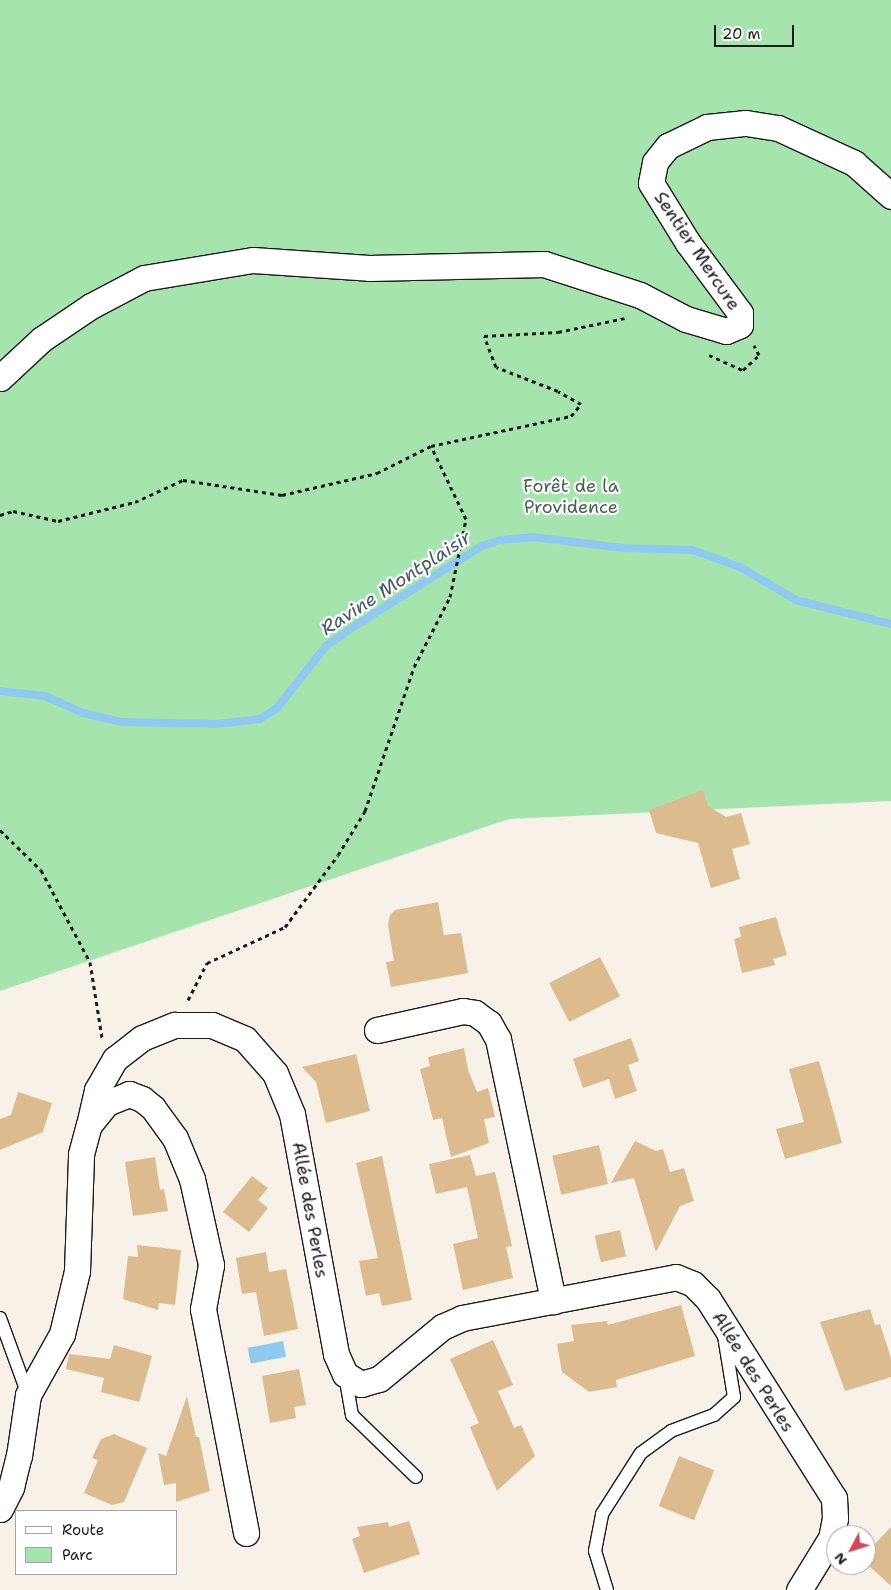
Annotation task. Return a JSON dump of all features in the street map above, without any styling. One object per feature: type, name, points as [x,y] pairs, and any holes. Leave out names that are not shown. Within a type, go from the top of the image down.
[{"type":"street","name":"Sentier Mercure","points":[[740,325],[740,313],[688,243],[651,183],[655,162],[668,146],[707,127],[746,123],[778,128],[854,163],[891,196]]},
{"type":"street","points":[[0,378],[42,339],[91,306],[144,278],[253,260],[369,268],[544,264],[640,295],[686,319],[726,331],[740,325]]},
{"type":"street","points":[[377,1030],[463,1011],[475,1013],[489,1023],[498,1039],[553,1301]]},
{"type":"street","name":"Allée des Perles","points":[[0,1509],[11,1487],[19,1456],[28,1395],[62,1334],[76,1271],[81,1154],[97,1090],[115,1059],[142,1038],[175,1025],[212,1025],[244,1040],[275,1072],[285,1093],[292,1114],[336,1354],[345,1374],[361,1384],[379,1379],[442,1327],[462,1318],[676,1277],[693,1284],[708,1299],[834,1498],[835,1518],[832,1538],[799,1590]]},
{"type":"street","name":"Allée des Perles","points":[[89,1126],[107,1103],[129,1094],[142,1099],[175,1138],[192,1179],[211,1266],[203,1309],[246,1533]]},
{"type":"lane","points":[[0,1318],[28,1395]]},
{"type":"lane","points":[[607,1590],[595,1551],[602,1514],[641,1453],[671,1430],[714,1415],[734,1397],[722,1323]]},
{"type":"lane","points":[[345,1374],[352,1415],[416,1477]]},
{"type":"path","points":[[0,515],[13,511],[58,521],[135,502],[183,480],[282,496],[377,473],[431,446],[571,416],[580,404],[558,391],[496,367],[484,336],[558,332],[625,318],[634,322]]},
{"type":"path","name":"Sentier Mercure","points":[[707,354],[743,370],[759,355],[740,325]]},
{"type":"path","points":[[175,1025],[208,963],[285,927],[338,855],[365,811],[414,667],[450,597],[466,518],[431,446]]},
{"type":"path","points":[[0,830],[41,870],[90,962],[107,1073]]},
{"type":"green space","name":"Forêt de la Providence","points":[[0,0],[891,0],[891,801],[509,819],[0,991]]},
{"type":"water","points":[[283,1341],[286,1357],[251,1364],[248,1348]]},
{"type":"building","points":[[703,790],[708,806],[726,817],[741,813],[750,844],[732,849],[740,879],[711,888],[698,843],[656,833],[649,810]]},
{"type":"building","points":[[438,902],[444,935],[461,933],[468,973],[391,987],[386,962],[394,961],[388,925],[390,915],[395,910]]},
{"type":"building","points":[[776,917],[787,955],[773,959],[775,965],[742,973],[734,939],[741,937],[739,927]]},
{"type":"building","points":[[600,957],[620,996],[569,1022],[549,983]]},
{"type":"building","points":[[631,1038],[639,1061],[628,1065],[637,1091],[615,1099],[609,1079],[583,1088],[573,1059]]},
{"type":"building","points":[[464,1048],[468,1070],[477,1092],[488,1088],[495,1117],[484,1119],[489,1143],[451,1157],[442,1118],[433,1120],[420,1069],[430,1066],[428,1057]]},
{"type":"building","points":[[356,1054],[370,1111],[326,1123],[316,1082],[302,1067]]},
{"type":"building","points":[[819,1061],[842,1143],[785,1159],[776,1129],[804,1122],[789,1069]]},
{"type":"building","points":[[18,1092],[52,1103],[43,1132],[0,1150],[0,1119],[11,1115]]},
{"type":"building","points":[[635,1141],[656,1151],[663,1149],[670,1172],[684,1168],[694,1201],[680,1206],[656,1252],[634,1178],[611,1183]]},
{"type":"building","points":[[599,1145],[608,1184],[561,1195],[552,1156]]},
{"type":"building","points":[[470,1155],[476,1176],[495,1172],[512,1246],[506,1247],[513,1278],[463,1290],[453,1244],[478,1238],[467,1187],[436,1194],[429,1164]]},
{"type":"building","points":[[382,1156],[412,1300],[382,1306],[379,1293],[366,1296],[359,1261],[378,1258],[356,1163]]},
{"type":"building","points":[[155,1157],[160,1190],[164,1189],[168,1211],[133,1216],[125,1162]]},
{"type":"building","points":[[252,1176],[268,1188],[258,1200],[268,1208],[249,1232],[223,1212]]},
{"type":"building","points":[[620,1230],[626,1256],[601,1262],[595,1236]]},
{"type":"building","points":[[137,1245],[181,1250],[175,1305],[159,1303],[158,1310],[123,1299],[128,1256],[138,1257]]},
{"type":"building","points":[[266,1252],[269,1272],[286,1269],[298,1329],[264,1336],[256,1292],[242,1294],[236,1258]]},
{"type":"building","points":[[681,1305],[695,1356],[616,1380],[617,1387],[589,1392],[562,1372],[557,1344],[574,1341],[571,1325],[607,1321],[608,1325]]},
{"type":"building","points":[[870,1309],[875,1325],[880,1324],[891,1358],[891,1377],[845,1391],[820,1322]]},
{"type":"building","points":[[493,1340],[513,1385],[498,1391],[514,1428],[521,1425],[535,1456],[497,1491],[470,1427],[479,1423],[450,1359]]},
{"type":"building","points":[[114,1345],[152,1356],[139,1402],[101,1392],[104,1378],[66,1369],[69,1354],[110,1359]]},
{"type":"building","points":[[299,1369],[306,1405],[294,1407],[296,1418],[270,1423],[262,1376]]},
{"type":"building","points":[[187,1396],[196,1437],[199,1437],[210,1491],[176,1502],[176,1483],[164,1485],[158,1453],[166,1456]]},
{"type":"building","points":[[114,1434],[147,1448],[124,1502],[112,1505],[84,1493],[98,1460],[92,1458],[101,1439]]},
{"type":"building","points":[[679,1456],[714,1470],[694,1520],[659,1506]]},
{"type":"building","points":[[409,1521],[420,1554],[364,1573],[352,1539],[360,1536],[357,1527],[388,1522],[389,1527]]},
{"type":"building","points":[[891,1527],[891,1586],[876,1572],[876,1543]]},
{"type":"waterway","name":"Ravine Montplaisir","points":[[0,691],[45,696],[83,713],[121,722],[217,724],[260,719],[277,708],[326,646],[358,624],[482,546],[501,540],[533,537],[622,548],[692,550],[740,567],[796,600],[891,624]]}]
